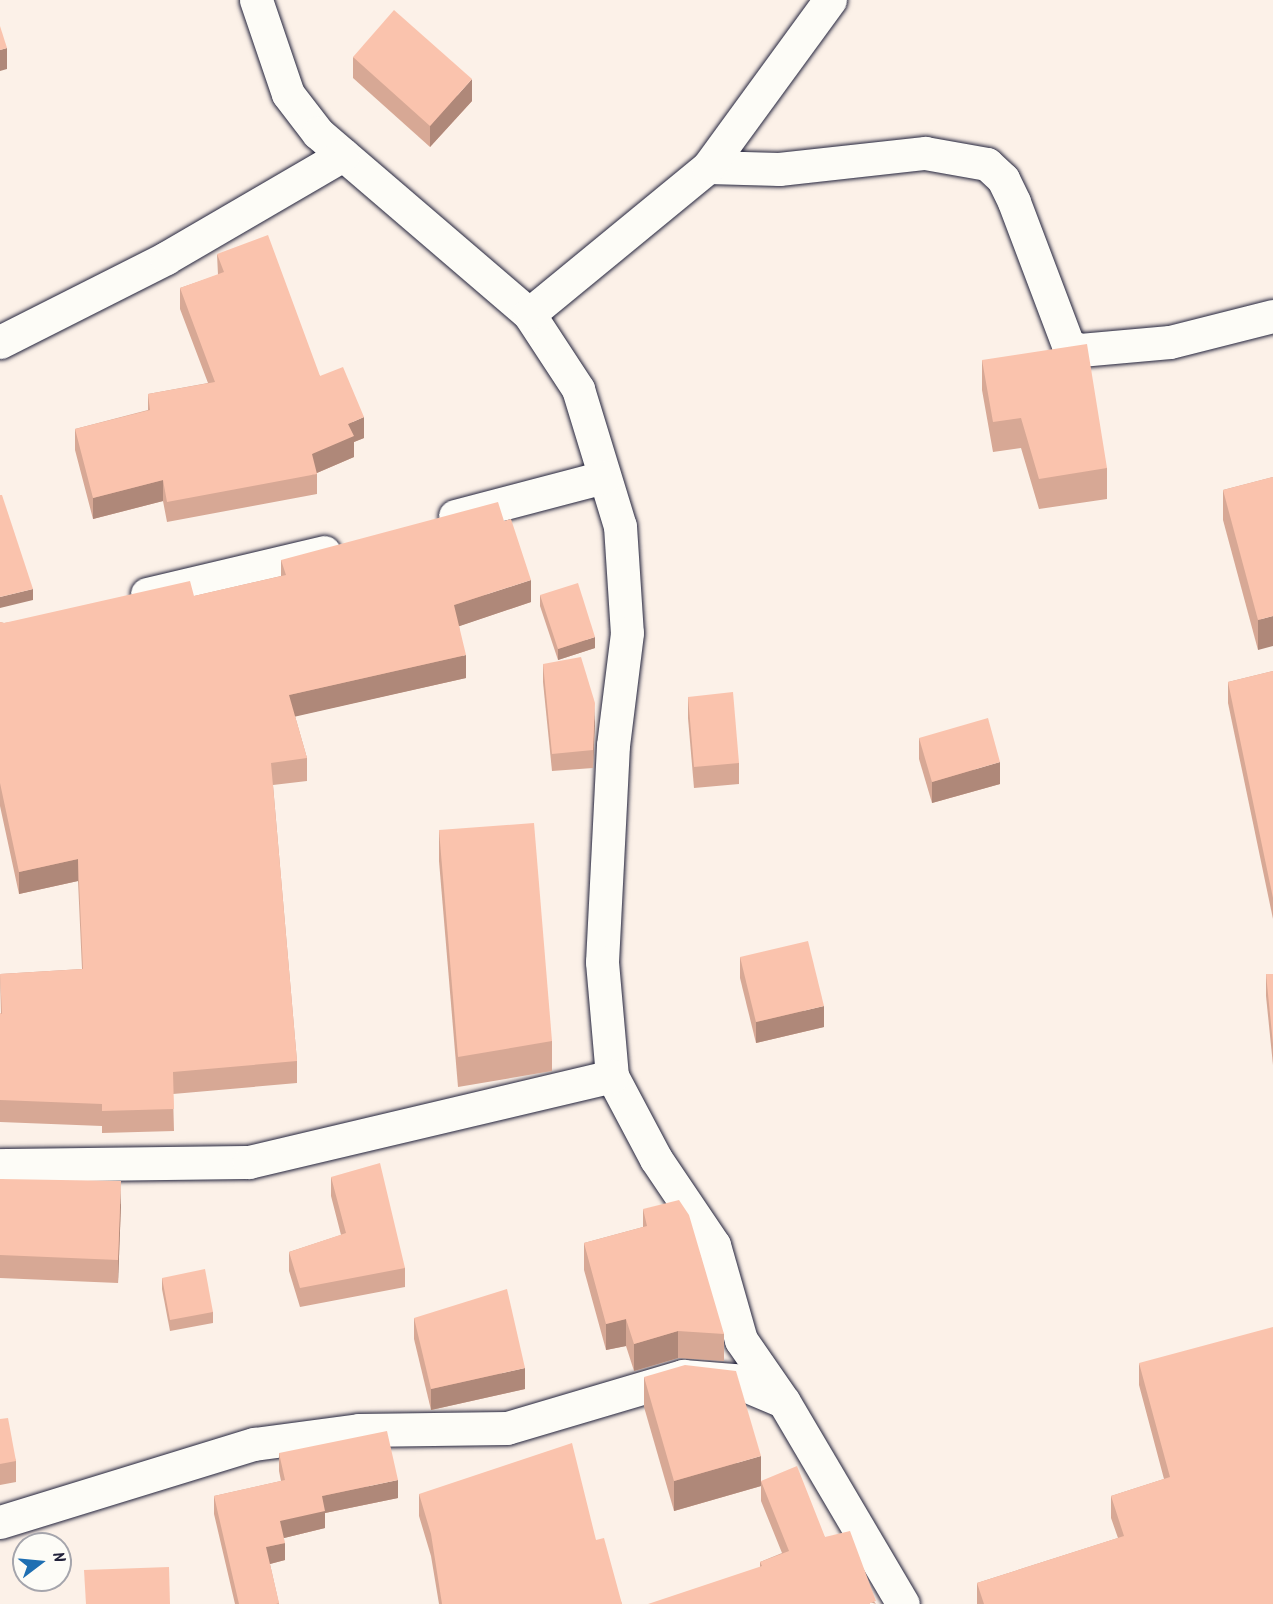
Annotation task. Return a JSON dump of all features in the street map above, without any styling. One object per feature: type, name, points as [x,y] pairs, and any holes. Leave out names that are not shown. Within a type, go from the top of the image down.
[{"type":"street","points":[[256,0],[288,94],[343,155],[528,314],[578,389],[620,526],[627,633],[613,744],[602,962],[612,1076],[656,1159],[714,1245],[741,1340],[784,1402],[903,1604]]},
{"type":"street","points":[[528,314],[708,167],[830,0]]},
{"type":"street","points":[[708,167],[779,170],[925,153],[987,164],[1003,179],[1014,202],[1068,345],[1080,350],[1170,342],[1273,316]]},
{"type":"street","points":[[0,342],[166,258],[343,155]]},
{"type":"street","points":[[422,525],[604,477]]},
{"type":"street","points":[[117,601],[355,543]]},
{"type":"street","points":[[0,1165],[249,1162],[612,1076]]},
{"type":"street","points":[[0,1522],[254,1444],[359,1430],[507,1428],[683,1376],[733,1380],[784,1402]]},
{"type":"building","points":[[394,10],[472,79],[430,126],[353,57]]},
{"type":"building","points":[[0,26],[7,48],[0,50]]},
{"type":"building","points":[[268,235],[320,376],[343,367],[364,417],[348,424],[354,436],[312,454],[317,474],[167,502],[163,480],[93,498],[75,429],[150,410],[148,394],[215,382],[180,288],[224,272],[217,254]]},
{"type":"building","points":[[1087,344],[1107,468],[1039,479],[1021,418],[993,422],[982,360]]},
{"type":"building","points":[[1273,477],[1273,616],[1258,620],[1223,490]]},
{"type":"building","points":[[0,495],[2,495],[33,589],[0,597]]},
{"type":"building","points":[[498,502],[504,521],[511,519],[531,580],[454,605],[466,655],[289,695],[307,758],[271,763],[297,1061],[173,1072],[174,1109],[102,1111],[102,1104],[0,1100],[0,1013],[2,1014],[0,974],[83,969],[78,859],[19,872],[0,783],[0,622],[4,623],[190,581],[194,596],[286,575],[281,560]]},
{"type":"building","points":[[578,583],[595,637],[558,649],[540,595]]},
{"type":"building","points":[[581,657],[595,703],[593,750],[552,754],[543,664]]},
{"type":"building","points":[[1273,671],[1273,898],[1228,682]]},
{"type":"building","points":[[733,692],[739,763],[694,767],[688,697]]},
{"type":"building","points":[[988,718],[1000,762],[932,782],[919,738]]},
{"type":"building","points":[[534,823],[552,1041],[458,1057],[439,830]]},
{"type":"building","points":[[808,941],[824,1006],[756,1022],[740,957]]},
{"type":"building","points":[[1266,974],[1273,974],[1273,1044]]},
{"type":"building","points":[[380,1163],[405,1268],[300,1288],[289,1252],[346,1233],[331,1177]]},
{"type":"building","points":[[0,1179],[121,1181],[118,1260],[0,1255]]},
{"type":"building","points":[[679,1200],[689,1215],[724,1334],[678,1331],[634,1344],[626,1319],[606,1324],[584,1243],[647,1226],[643,1209]]},
{"type":"building","points":[[205,1269],[213,1312],[170,1320],[162,1278]]},
{"type":"building","points":[[507,1289],[525,1368],[431,1389],[414,1318]]},
{"type":"building","points":[[1273,1327],[1273,1604],[984,1604],[977,1583],[1124,1536],[1111,1496],[1170,1477],[1139,1363]]},
{"type":"building","points":[[685,1365],[736,1371],[761,1456],[674,1481],[644,1377]]},
{"type":"building","points":[[8,1418],[16,1461],[0,1464],[0,1419]]},
{"type":"building","points":[[387,1431],[398,1480],[322,1496],[325,1511],[280,1521],[285,1543],[266,1547],[279,1603],[239,1604],[214,1496],[285,1480],[279,1453]]},
{"type":"building","points":[[572,1443],[596,1540],[604,1538],[622,1604],[442,1604],[431,1534],[419,1494]]},
{"type":"building","points":[[797,1466],[825,1537],[850,1531],[876,1601],[870,1604],[648,1604],[762,1566],[760,1562],[789,1551],[761,1481]]},
{"type":"building","points":[[169,1567],[170,1604],[86,1604],[84,1570]]}]
